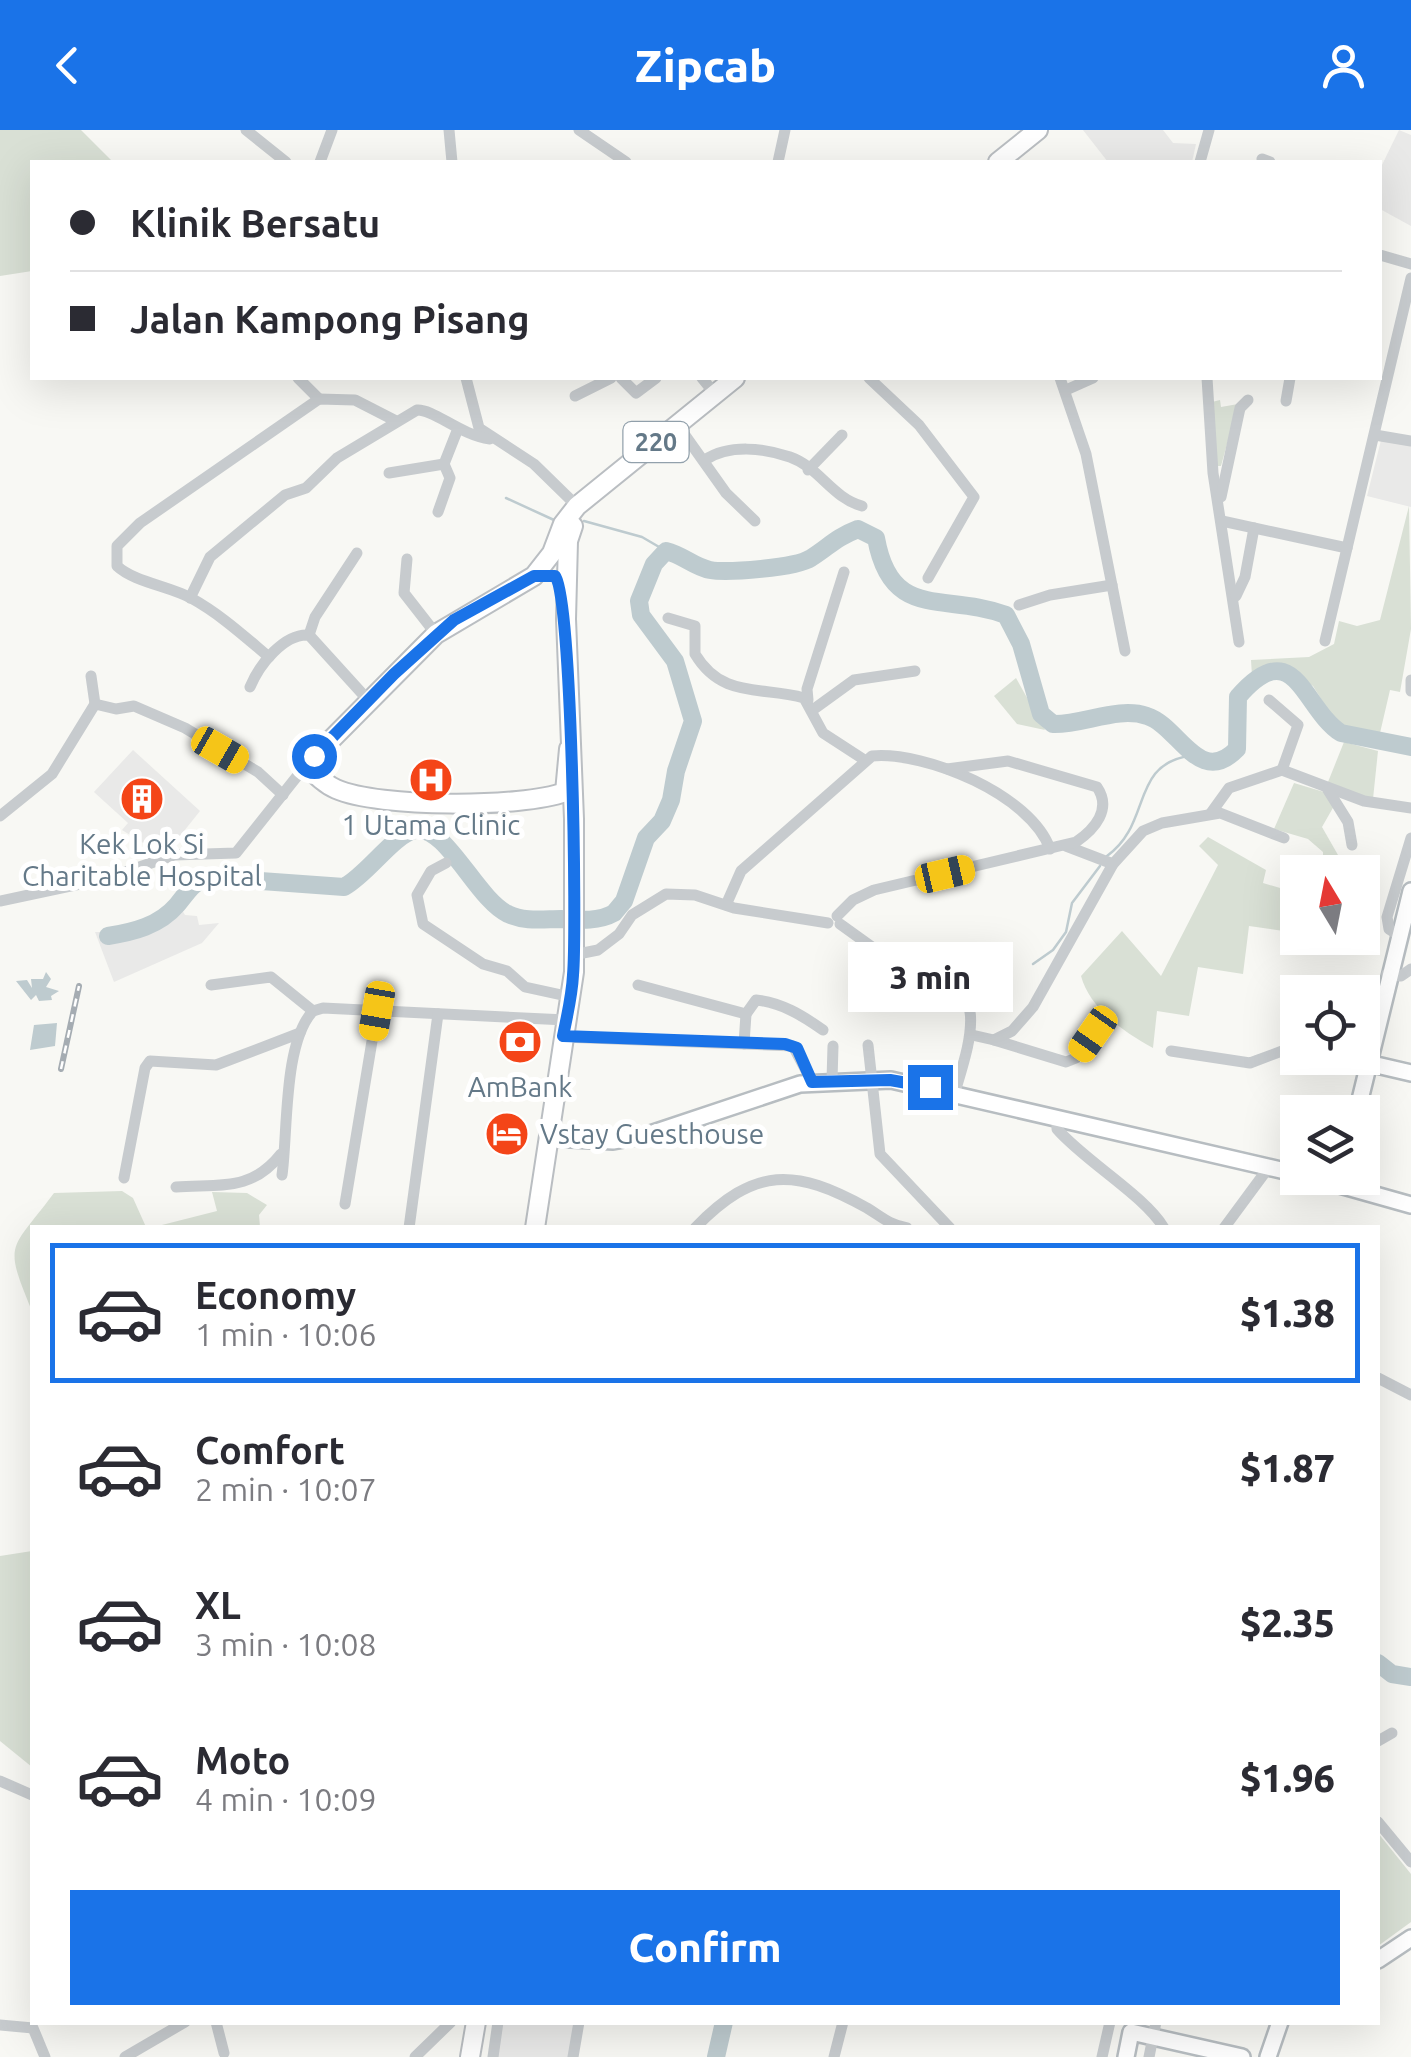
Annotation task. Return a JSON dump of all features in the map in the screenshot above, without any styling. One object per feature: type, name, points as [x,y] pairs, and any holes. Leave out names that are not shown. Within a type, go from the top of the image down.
[{"type":"main road","points":[[1000,160],[1038,130]]},
{"type":"main road","name":"220","points":[[577,506],[732,380]]},
{"type":"main road","points":[[569,749],[565,792],[536,798],[390,802],[336,790],[306,765],[436,634],[534,576],[547,562],[563,524],[577,506]]},
{"type":"main road","points":[[536,1225],[574,955],[566,619],[568,542],[577,506]]},
{"type":"main road","points":[[534,576],[548,574],[560,582],[566,619]]},
{"type":"main road","points":[[536,798],[558,802],[566,808],[572,829]]},
{"type":"main road","points":[[1380,1002],[1411,891]]},
{"type":"main road","points":[[1380,1059],[1411,1072]]},
{"type":"main road","points":[[549,1138],[596,1142],[647,1135],[812,1082],[869,1079],[955,1092],[1280,1170]]},
{"type":"main road","points":[[1380,1194],[1411,1205]]},
{"type":"main road","points":[[1380,1959],[1411,1938]]},
{"type":"main road","points":[[470,2057],[475,2025]]},
{"type":"main road","points":[[1268,2057],[1279,2025]]},
{"type":"main road","points":[[1126,2057],[1132,2027],[1155,2030],[1239,2057]]},
{"type":"street","points":[[246,130],[284,160]]},
{"type":"street","points":[[321,160],[332,130]]},
{"type":"street","points":[[449,130],[452,160]]},
{"type":"street","points":[[579,130],[623,160]]},
{"type":"street","points":[[778,160],[784,130]]},
{"type":"street","points":[[1201,160],[1209,130]]},
{"type":"street","points":[[1382,256],[1411,264]]},
{"type":"street","points":[[1325,641],[1411,278]]},
{"type":"street","points":[[1382,344],[1396,347]]},
{"type":"street","points":[[300,380],[319,399]]},
{"type":"street","points":[[467,380],[478,424],[490,438],[534,464],[577,506]]},
{"type":"street","points":[[575,396],[608,380]]},
{"type":"street","points":[[623,380],[636,393],[653,380]]},
{"type":"street","points":[[704,380],[715,394]]},
{"type":"street","points":[[871,380],[919,425],[974,497],[928,578]]},
{"type":"street","points":[[1061,380],[1086,454],[1125,651]]},
{"type":"street","points":[[1066,390],[1088,380]]},
{"type":"street","points":[[1207,380],[1219,506],[1239,642]]},
{"type":"street","points":[[1286,402],[1290,380]]},
{"type":"street","points":[[269,657],[219,614],[190,598],[124,573],[117,566],[117,546],[140,523],[319,399],[355,400],[396,422]]},
{"type":"street","points":[[1219,506],[1240,408],[1248,400]]},
{"type":"street","points":[[190,598],[210,557],[285,496],[312,482],[336,458],[396,422],[421,409],[456,431],[490,438]]},
{"type":"street","points":[[677,424],[726,493],[754,521]]},
{"type":"street","points":[[438,512],[450,478],[444,464],[456,431]]},
{"type":"street","points":[[808,470],[842,435]]},
{"type":"street","points":[[1375,435],[1411,442]]},
{"type":"street","points":[[705,460],[720,452],[754,449],[790,457],[840,499],[862,506]]},
{"type":"street","points":[[389,473],[444,464]]},
{"type":"street","points":[[1222,521],[1347,548]]},
{"type":"street","points":[[1235,597],[1246,577],[1254,528]]},
{"type":"street","points":[[310,635],[315,617],[357,553]]},
{"type":"street","points":[[406,559],[404,593],[436,634]]},
{"type":"street","points":[[844,572],[807,689],[824,733],[863,759]]},
{"type":"street","points":[[1020,605],[1050,594],[1112,585]]},
{"type":"street","points":[[668,618],[695,626],[695,654],[717,680],[740,692],[774,690],[811,704],[854,680],[915,671]]},
{"type":"street","points":[[250,687],[269,657],[296,635],[310,635],[368,700]]},
{"type":"street","points":[[0,816],[52,774],[95,704],[91,676]]},
{"type":"street","points":[[1410,691],[1411,680]]},
{"type":"street","points":[[1270,700],[1298,725],[1282,770]]},
{"type":"street","points":[[95,704],[116,710],[134,706],[185,728],[258,772],[284,795]]},
{"type":"street","points":[[726,905],[741,870],[780,841],[863,759],[890,754],[947,769],[994,792],[1042,830],[1050,849]]},
{"type":"street","points":[[835,921],[852,900],[874,890],[1066,846],[1086,835],[1100,818],[1103,799],[1096,787],[1008,761],[947,769]]},
{"type":"street","points":[[0,902],[108,878],[174,855],[236,854],[306,765]]},
{"type":"street","points":[[1212,814],[1230,788],[1282,770],[1328,790],[1411,808]]},
{"type":"street","points":[[1328,790],[1348,822],[1352,845]]},
{"type":"street","points":[[994,1040],[1012,1031],[1033,1007],[1106,862],[1150,826],[1226,814],[1284,838]]},
{"type":"street","points":[[1397,934],[1389,929],[1388,917],[1411,838]]},
{"type":"street","points":[[1066,846],[1106,862]]},
{"type":"street","points":[[446,864],[431,871],[418,894],[423,924],[483,964],[508,971],[525,987],[571,997]]},
{"type":"street","points":[[574,955],[598,950],[618,934],[632,915],[666,894],[695,895],[726,905],[835,921],[897,966]]},
{"type":"street","points":[[933,965],[961,984],[966,1006],[974,1017],[955,1092]]},
{"type":"street","points":[[1387,974],[1402,976],[1411,969]]},
{"type":"street","points":[[211,985],[271,977],[312,1011],[438,1014],[793,1046],[812,1082]]},
{"type":"street","points":[[638,985],[746,1014]]},
{"type":"street","points":[[744,1044],[746,1014],[760,1000],[784,1007],[824,1030]]},
{"type":"street","points":[[282,1175],[281,1154],[300,1034],[312,1011]]},
{"type":"street","points":[[345,1204],[377,1011]]},
{"type":"street","points":[[409,1225],[438,1014]]},
{"type":"street","points":[[124,1178],[145,1068],[150,1060],[216,1064],[300,1034]]},
{"type":"street","points":[[972,1035],[1066,1062],[1076,1058],[1093,1034]]},
{"type":"street","points":[[868,1045],[880,1154],[946,1225]]},
{"type":"street","points":[[832,1080],[833,1046]]},
{"type":"street","points":[[1171,1051],[1250,1063],[1280,1052]]},
{"type":"street","points":[[1056,1118],[1057,1129],[1082,1157],[1156,1214],[1162,1225]]},
{"type":"street","points":[[176,1187],[231,1185],[260,1177],[281,1154]]},
{"type":"street","points":[[1226,1225],[1269,1167]]},
{"type":"street","points":[[698,1225],[735,1192],[786,1178],[806,1178],[871,1210],[890,1225]]},
{"type":"street","points":[[1380,1379],[1411,1395]]},
{"type":"street","points":[[1380,1740],[1392,1733]]},
{"type":"street","points":[[0,1781],[30,1794]]},
{"type":"street","points":[[1380,1824],[1411,1862]]},
{"type":"street","points":[[0,2025],[33,2028],[45,2057]]},
{"type":"street","points":[[125,2057],[179,2025]]},
{"type":"street","points":[[217,2025],[224,2053]]},
{"type":"street","points":[[416,2057],[448,2025]]},
{"type":"street","points":[[493,2057],[498,2025]]},
{"type":"street","points":[[574,2057],[579,2025]]},
{"type":"street","points":[[834,2057],[842,2025]]},
{"type":"street","points":[[1102,2057],[1109,2025]]},
{"type":"street","points":[[1149,2057],[1155,2030]]},
{"type":"shaded area","points":[[0,130],[81,130],[111,160],[30,160],[30,271],[0,276]]},
{"type":"shaded area","points":[[1083,130],[1163,130],[1173,143],[1196,144],[1192,160],[1106,160]]},
{"type":"shaded area","points":[[1399,130],[1411,135],[1411,226],[1382,210],[1382,165]]},
{"type":"shaded area","points":[[1220,400],[1221,407],[1238,404],[1221,466],[1216,466],[1212,402]]},
{"type":"shaded area","points":[[1381,440],[1411,446],[1411,507],[1367,496]]},
{"type":"shaded area","points":[[1409,506],[1411,629],[1400,692],[1390,690],[1380,733],[1338,726],[1313,686],[1284,668],[1252,676],[1251,660],[1309,657],[1334,644],[1339,621],[1357,626],[1380,620]]},
{"type":"shaded area","points":[[1016,678],[1045,730],[1017,724],[994,696]]},
{"type":"shaded area","points":[[1344,742],[1378,751],[1373,799],[1342,792],[1322,827],[1338,855],[1323,855],[1308,839],[1274,829],[1294,783],[1324,792]]},
{"type":"shaded area","points":[[133,750],[200,811],[180,836],[145,844],[122,830],[128,823],[94,792]]},
{"type":"shaded area","points":[[1208,837],[1266,870],[1263,883],[1280,888],[1280,931],[1249,926],[1243,974],[1198,967],[1189,1016],[1157,1011],[1153,1048],[1100,1009],[1081,976],[1122,931],[1161,976],[1218,865],[1199,846]]},
{"type":"shaded area","points":[[182,910],[185,915],[197,916],[199,925],[219,923],[202,943],[114,982],[95,932],[108,932],[110,941],[140,935]]},
{"type":"shaded area","points":[[46,972],[51,979],[46,987],[59,991],[51,996],[52,1000],[39,1001],[36,995],[31,1000],[16,981],[27,980],[32,988],[31,979],[43,979]]},
{"type":"shaded area","points":[[57,1023],[55,1046],[30,1050],[34,1025]]},
{"type":"shaded area","points":[[122,1191],[133,1198],[145,1225],[30,1225],[30,1306],[17,1271],[16,1248],[28,1226],[54,1193]]},
{"type":"shaded area","points":[[212,1192],[247,1193],[267,1205],[259,1215],[260,1225],[162,1225],[217,1211]]},
{"type":"shaded area","points":[[30,1551],[30,1765],[0,1741],[0,1556]]},
{"type":"shaded area","points":[[1380,1835],[1411,1874],[1411,1922],[1380,1945]]},
{"type":"shaded area","points":[[498,2025],[579,2025],[573,2057],[493,2057]]},
{"type":"waterway","points":[[506,498],[554,520]]},
{"type":"waterway","points":[[584,521],[642,537],[666,551]]},
{"type":"waterway","points":[[108,936],[154,923],[207,877],[344,887],[398,839],[415,830],[438,838],[484,894],[514,917],[581,920],[614,913],[624,901],[646,838],[662,821],[671,800],[693,721],[675,661],[641,615],[639,601],[654,564],[666,551],[710,570],[761,569],[803,562],[858,529],[876,538],[883,564],[894,582],[908,593],[1006,615],[1021,644],[1041,714],[1053,724],[1112,714],[1147,716],[1200,758],[1211,762],[1224,759],[1237,749],[1238,697],[1257,679],[1273,671],[1286,673],[1297,681],[1341,733],[1411,747]]},
{"type":"waterway","points":[[1107,856],[1121,843],[1158,771],[1189,756]]},
{"type":"waterway","points":[[1033,964],[1053,950],[1066,932],[1072,903],[1100,866]]},
{"type":"waterway","points":[[1380,1665],[1392,1674],[1411,1677]]},
{"type":"waterway","points":[[716,2057],[723,2025]]},
{"type":"railway","points":[[61,1069],[79,986]]},
{"type":"place","name":"1 Utama Clinic","points":[[431,780]]},
{"type":"place","name":"Kek Lok Si Charitable Hospital","points":[[142,799]]},
{"type":"place","name":"AmBank","points":[[520,1042]]},
{"type":"place","name":"Vstay Guesthouse","points":[[507,1134]]},
{"type":"route","points":[[314,756],[394,674],[454,620],[534,576],[555,576],[560,582],[566,619],[574,820],[574,972],[563,1036],[785,1044],[797,1048],[812,1082],[869,1079],[930,1087]]}]
